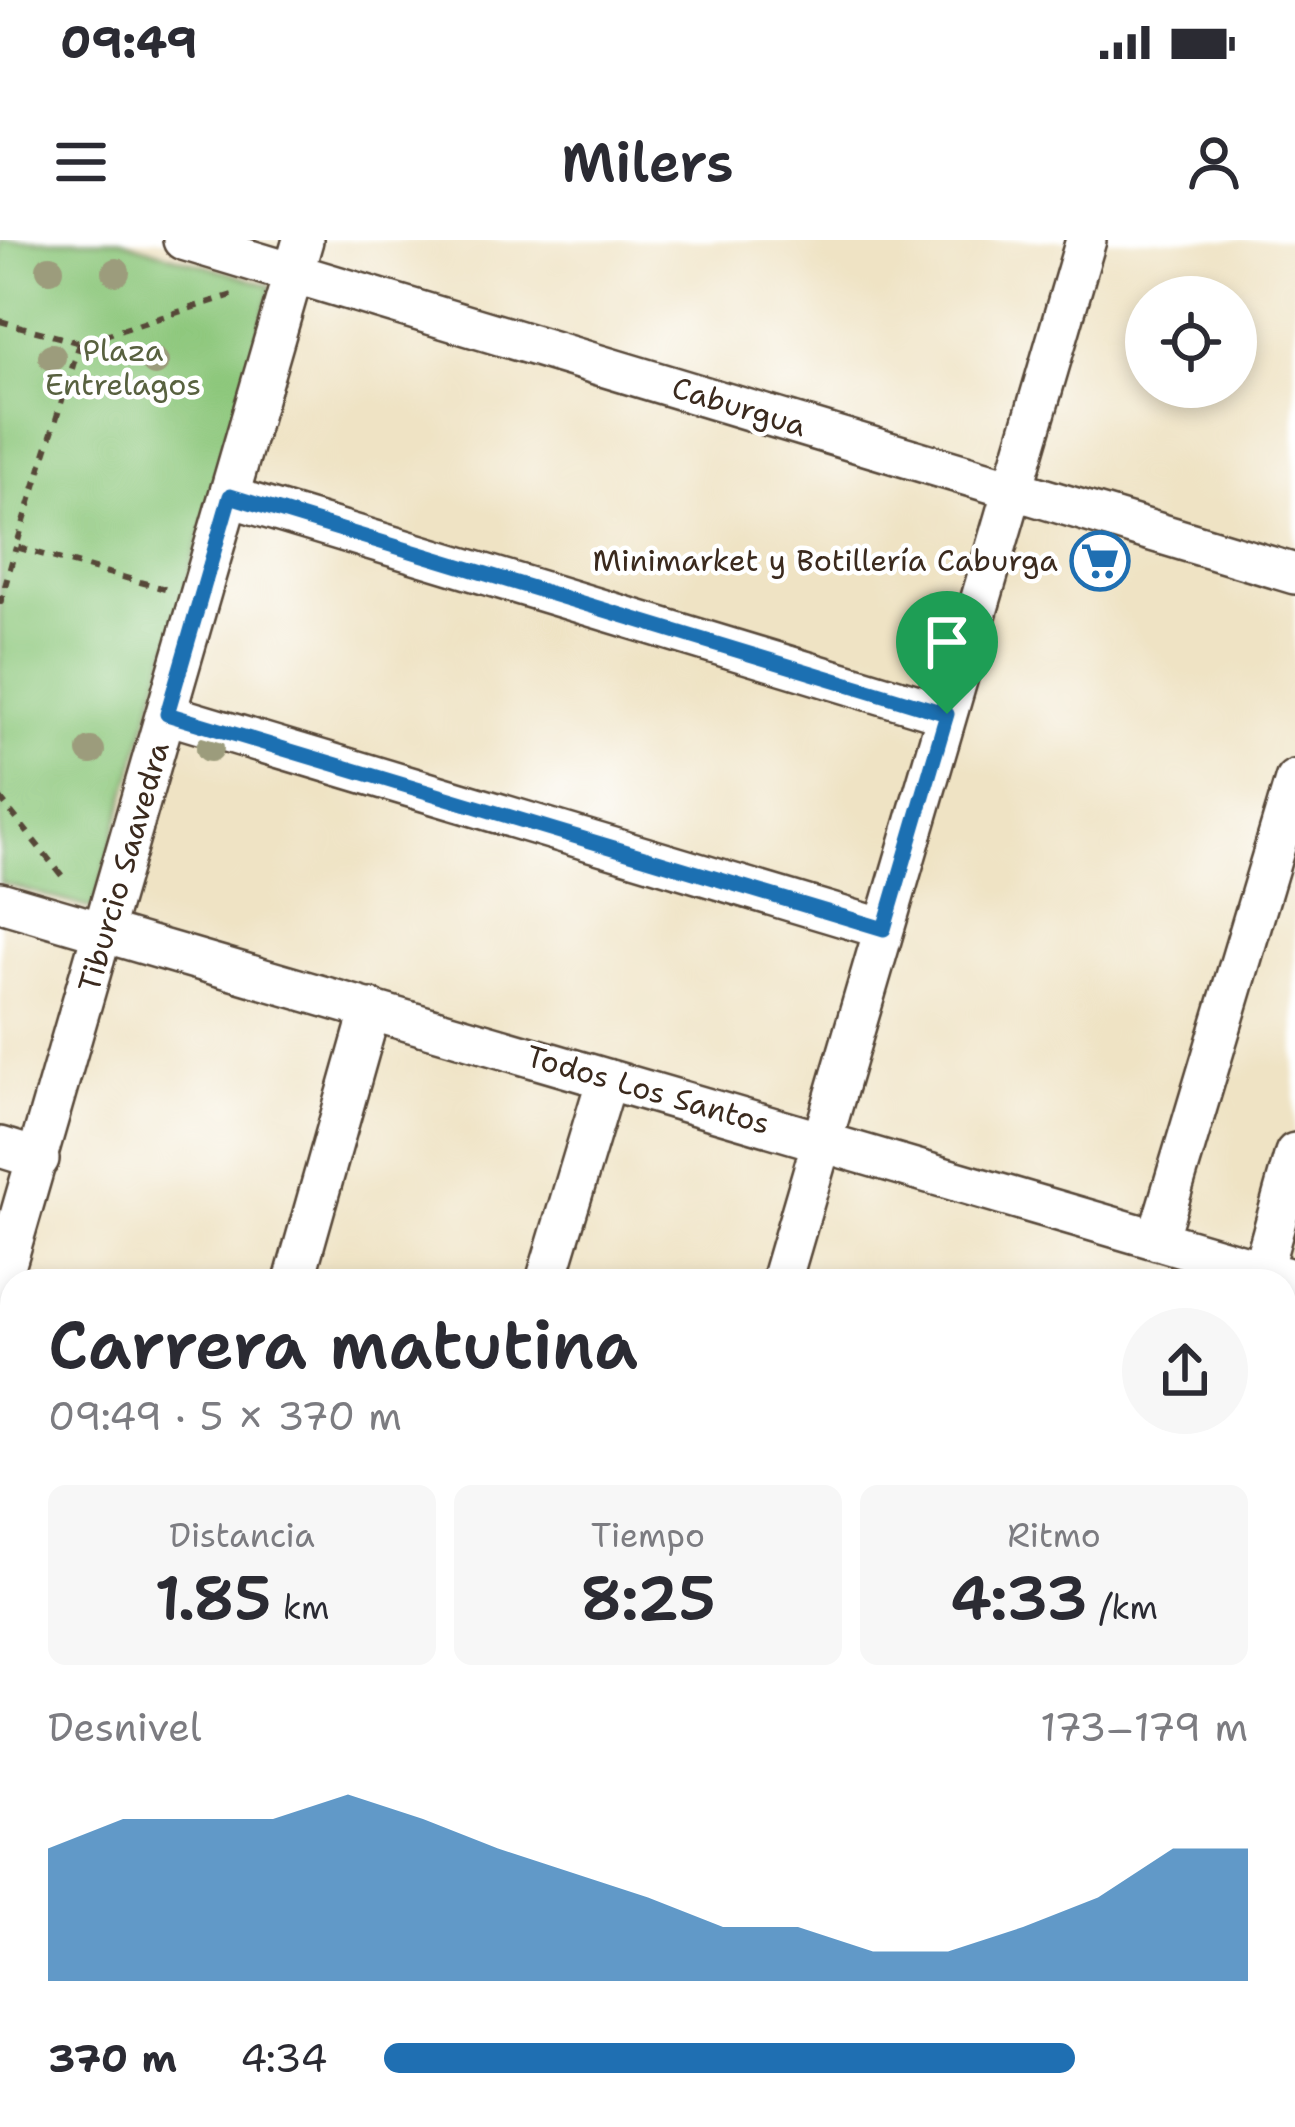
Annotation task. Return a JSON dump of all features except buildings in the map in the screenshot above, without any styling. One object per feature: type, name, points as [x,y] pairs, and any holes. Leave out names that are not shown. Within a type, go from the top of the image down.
[{"type":"street","name":"Caburgua","points":[[183,240],[298,256],[1013,490],[1295,574]]},
{"type":"street","points":[[785,1269],[1086,240]]},
{"type":"street","name":"Tiburcio Saavedra","points":[[5,1269],[298,256]]},
{"type":"street","points":[[230,496],[947,714]]},
{"type":"street","points":[[167,714],[884,929]]},
{"type":"street","points":[[1157,1240],[1295,780]]},
{"type":"street","name":"Todos Los Santos","points":[[0,902],[1157,1240],[1232,1269]]},
{"type":"street","points":[[296,1269],[371,1009]]},
{"type":"street","points":[[550,1269],[608,1078]]},
{"type":"street","points":[[0,1147],[39,1160]]},
{"type":"street","points":[[1285,1269],[1295,1153]]},
{"type":"path","points":[[0,321],[80,343],[233,294]]},
{"type":"path","points":[[0,604],[80,343]]},
{"type":"path","points":[[16,547],[200,599]]},
{"type":"path","points":[[0,798],[106,931]]},
{"type":"green space","name":"Plaza Entrelagos","points":[[0,240],[120,240],[272,286],[93,909],[0,883]]},
{"type":"place","name":"Minimarket y Botillería Caburga","points":[[1100,561]]},
{"type":"route","points":[[230,496],[947,714],[884,929],[167,714],[230,496]]}]
